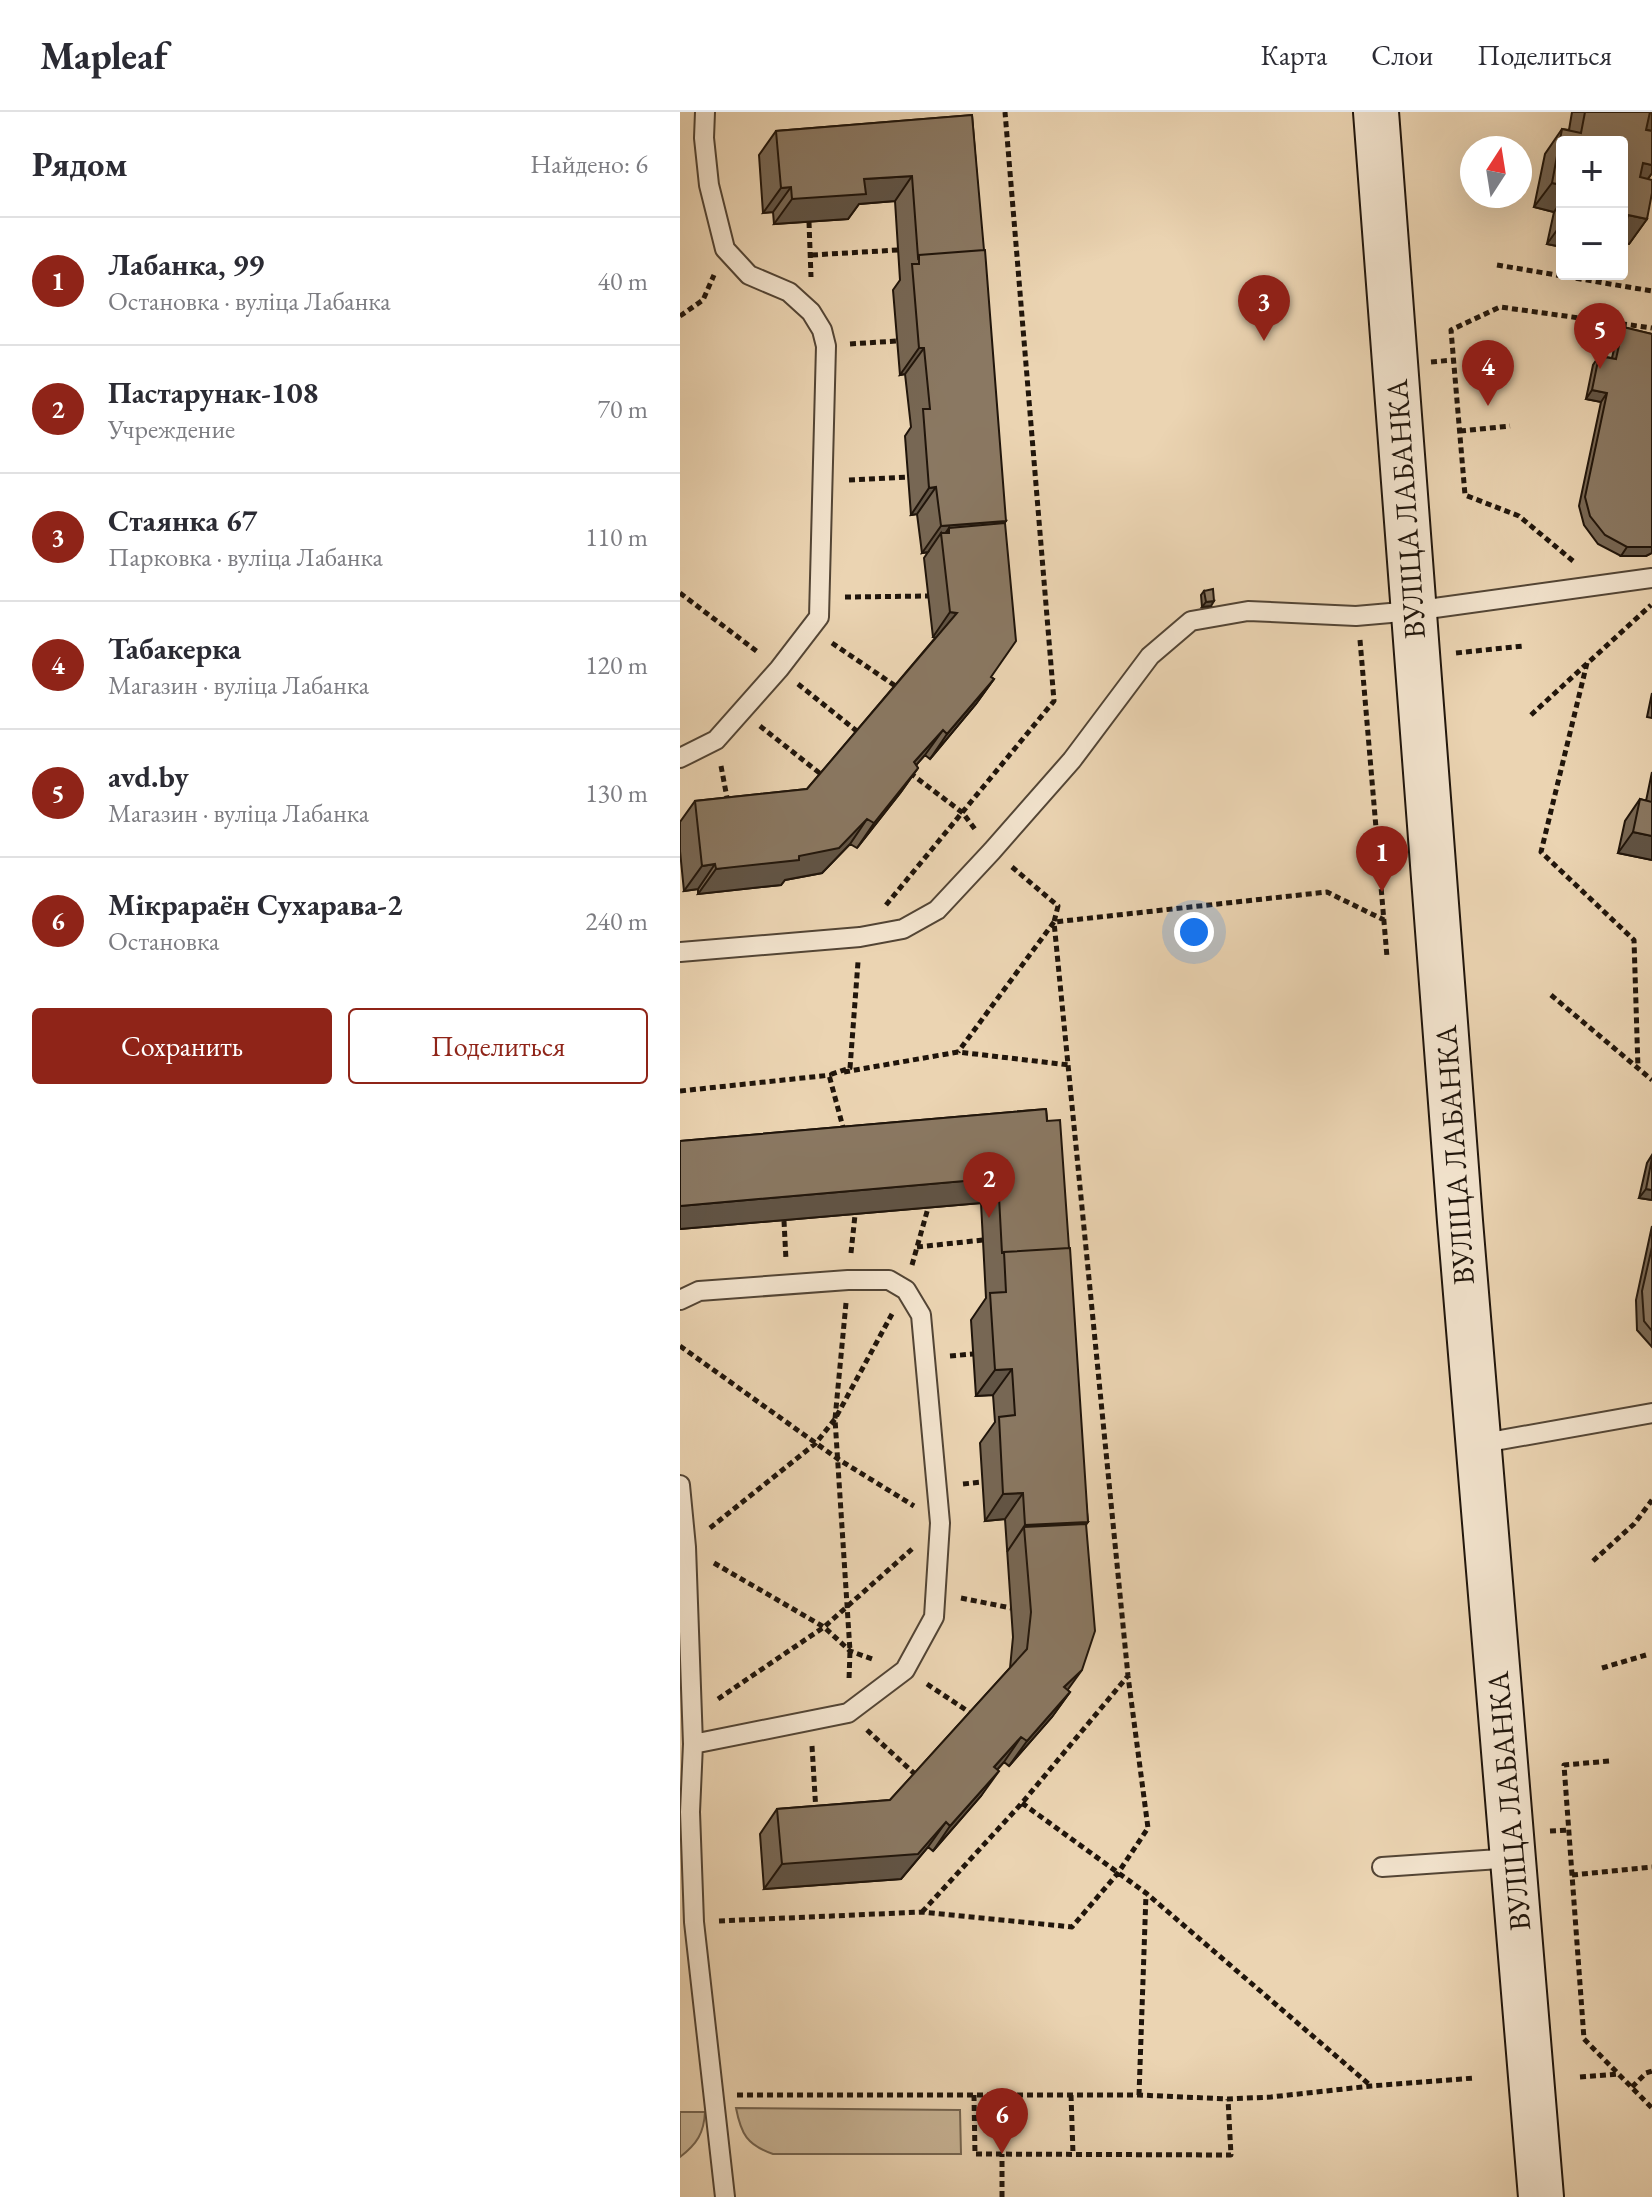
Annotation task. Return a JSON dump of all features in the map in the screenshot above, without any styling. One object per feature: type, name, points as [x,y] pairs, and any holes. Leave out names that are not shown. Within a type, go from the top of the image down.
[{"type":"main road","name":"ВУЛІЦА ЛАБАНКА","points":[[1376,112],[1478,1444],[1541,2197]]},
{"type":"lane","points":[[680,758],[716,740],[779,669],[819,617],[820,597],[826,346],[822,330],[811,312],[789,292],[749,275],[725,249],[709,185],[704,138],[705,112]]},
{"type":"lane","points":[[680,952],[860,937],[903,929],[937,910],[1072,760],[1150,656],[1191,621],[1248,611],[1356,616],[1413,611],[1652,578]]},
{"type":"lane","points":[[680,1300],[699,1291],[848,1280],[889,1280],[906,1290],[921,1315],[940,1523],[934,1617],[905,1670],[848,1713],[693,1744]]},
{"type":"lane","points":[[1478,1444],[1652,1413]]},
{"type":"lane","points":[[680,1485],[686,1547],[693,1744],[685,1812],[694,1922],[725,2197]]},
{"type":"lane","points":[[1382,1867],[1514,1858]]},
{"type":"path","points":[[829,1075],[850,1068],[860,937],[1054,701],[1005,112]]},
{"type":"path","points":[[809,222],[811,312]]},
{"type":"path","points":[[812,255],[898,250]]},
{"type":"path","points":[[1497,265],[1652,291]]},
{"type":"path","points":[[680,316],[703,300]]},
{"type":"path","points":[[1601,585],[1519,516],[1465,495],[1451,330],[1500,307],[1652,328]]},
{"type":"path","points":[[826,346],[897,341]]},
{"type":"path","points":[[1460,431],[1510,426]]},
{"type":"path","points":[[822,481],[908,477]]},
{"type":"path","points":[[820,597],[928,596]]},
{"type":"path","points":[[1531,715],[1652,604]]},
{"type":"path","points":[[811,628],[897,687]]},
{"type":"path","points":[[1455,653],[1523,646]]},
{"type":"path","points":[[1363,662],[1387,957]]},
{"type":"path","points":[[1587,663],[1541,852],[1634,940],[1638,1069]]},
{"type":"path","points":[[741,712],[822,775]]},
{"type":"path","points":[[716,740],[728,807]]},
{"type":"path","points":[[910,772],[953,805]]},
{"type":"path","points":[[694,1922],[922,1912],[1072,1927],[1118,1873],[1148,1828],[1128,1676],[1054,922],[1058,906],[1013,868]]},
{"type":"path","points":[[958,1052],[1054,922],[1327,892],[1384,920]]},
{"type":"path","points":[[1551,995],[1652,1080]]},
{"type":"path","points":[[680,1091],[829,1075],[958,1052],[1069,1065]]},
{"type":"path","points":[[829,1075],[845,1135]]},
{"type":"path","points":[[928,1208],[906,1290],[835,1419],[816,1443],[686,1547],[824,1627],[850,1651],[905,1670],[973,1715]]},
{"type":"path","points":[[855,1215],[835,1419],[850,1651],[848,1713],[917,1776]]},
{"type":"path","points":[[784,1221],[787,1284]]},
{"type":"path","points":[[917,1247],[983,1240]]},
{"type":"path","points":[[680,1346],[838,1459],[940,1523],[824,1627],[691,1716]]},
{"type":"path","points":[[1593,1561],[1634,1524],[1652,1500]]},
{"type":"path","points":[[936,1593],[1011,1608]]},
{"type":"path","points":[[1602,1668],[1646,1655]]},
{"type":"path","points":[[922,1912],[1022,1803],[1128,1676]]},
{"type":"path","points":[[810,1720],[817,1813]]},
{"type":"path","points":[[1609,1761],[1564,1765],[1584,2039],[1652,2108]]},
{"type":"path","points":[[1022,1803],[1146,1893],[1371,2086]]},
{"type":"path","points":[[1572,1875],[1652,1867]]},
{"type":"path","points":[[1139,2095],[1146,1893]]},
{"type":"path","points":[[1632,2087],[1652,2071]]},
{"type":"path","points":[[1580,2077],[1619,2074]]},
{"type":"path","points":[[714,2095],[1139,2095],[1228,2099],[1474,2078]]},
{"type":"path","points":[[974,2095],[975,2154],[1231,2155],[1228,2099]]},
{"type":"path","points":[[1071,2095],[1073,2154]]},
{"type":"path","points":[[1002,2154],[1002,2197]]},
{"type":"shaded area","points":[[736,2108],[960,2110],[961,2154],[773,2154],[751,2142],[740,2125]]},
{"type":"shaded area","points":[[680,2112],[705,2112],[698,2138],[680,2157]]},
{"type":"building","points":[[1585,112],[1650,112],[1646,130],[1652,131],[1652,165],[1643,163],[1640,177],[1652,180],[1647,219],[1628,215],[1628,136],[1561,136],[1562,129],[1581,133]]},
{"type":"building","points":[[972,115],[984,250],[918,257],[912,176],[864,179],[866,194],[792,199],[791,187],[781,188],[776,131]]},
{"type":"building","points":[[1556,161],[1556,184],[1552,183]]},
{"type":"building","points":[[985,250],[1006,521],[941,526],[936,487],[929,488],[923,409],[930,409],[924,348],[919,348],[912,264],[919,264],[919,255]]},
{"type":"building","points":[[1623,327],[1652,334],[1652,547],[1627,547],[1605,535],[1590,516],[1585,497],[1607,393],[1592,390],[1599,356],[1616,359]]},
{"type":"building","points":[[1005,523],[1016,641],[991,677],[994,679],[947,734],[943,730],[914,762],[918,768],[874,823],[867,819],[839,848],[799,856],[799,860],[716,869],[715,864],[702,866],[695,801],[807,789],[957,613],[950,612],[941,533],[949,533],[949,528]]},
{"type":"building","points":[[1213,589],[1214,601],[1206,602],[1204,591]]},
{"type":"building","points":[[1640,799],[1652,802],[1652,836],[1633,832]]},
{"type":"building","points":[[1046,1109],[1047,1121],[1060,1120],[1069,1248],[1002,1253],[998,1178],[680,1206],[680,1141]]},
{"type":"building","points":[[1652,1158],[1652,1190],[1646,1189]]},
{"type":"building","points":[[1652,1247],[1652,1331],[1644,1321],[1642,1291]]},
{"type":"building","points":[[1070,1248],[1088,1522],[1025,1525],[1023,1493],[1003,1494],[999,1417],[1015,1415],[1012,1369],[995,1370],[990,1293],[1006,1292],[1004,1252]]},
{"type":"building","points":[[1086,1524],[1095,1631],[1082,1670],[1064,1687],[1070,1692],[1027,1741],[1021,1737],[994,1767],[999,1771],[950,1826],[946,1822],[918,1854],[782,1864],[777,1809],[890,1800],[1027,1649],[1031,1612],[1024,1527]]},
{"type":"place","name":"Стаянка 67","points":[[1264,341]]},
{"type":"place","name":"avd.by","points":[[1600,369]]},
{"type":"place","name":"Табакерка","points":[[1488,406]]},
{"type":"place","name":"Лабанка, 99","points":[[1382,892]]},
{"type":"place","name":"Пастарунак-108","points":[[989,1218]]},
{"type":"place","name":"Мікрараён Сухарава-2","points":[[1002,2154]]}]
